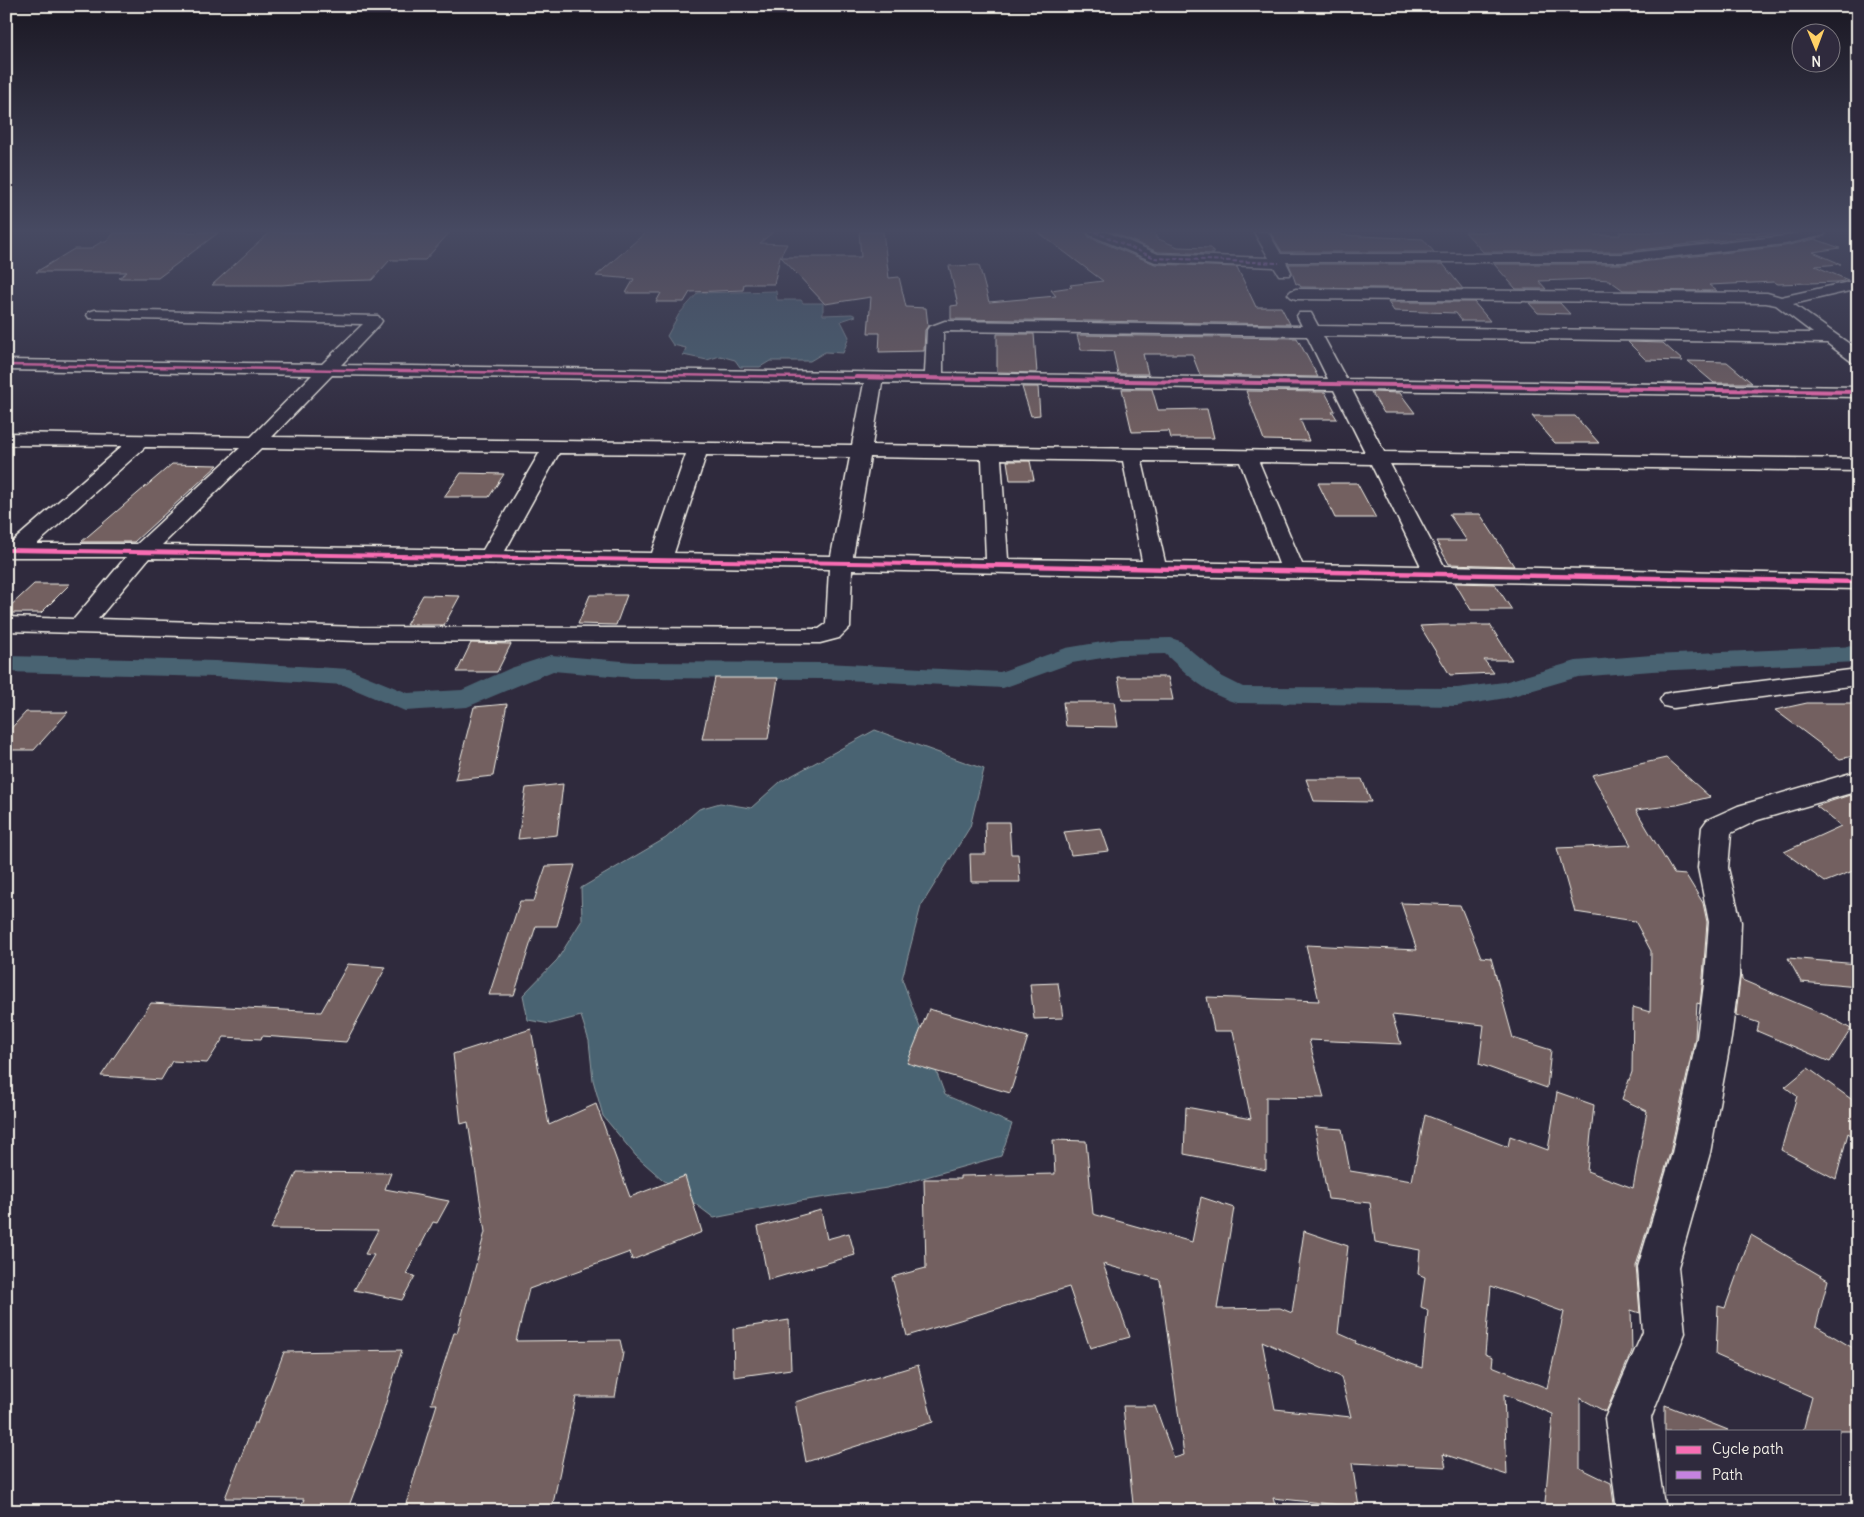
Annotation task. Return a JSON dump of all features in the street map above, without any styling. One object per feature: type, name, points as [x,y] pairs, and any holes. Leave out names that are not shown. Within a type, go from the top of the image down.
[{"type":"street","points":[[1300,303],[1311,330],[1379,458],[1436,573]]},
{"type":"street","points":[[1782,303],[1858,358]]},
{"type":"street","points":[[82,625],[143,551],[257,442],[374,321],[372,319],[94,315]]},
{"type":"street","points":[[934,379],[935,330],[945,326],[1041,329],[1311,330],[1831,338]]},
{"type":"street","points":[[6,365],[1858,392]]},
{"type":"street","points":[[6,624],[360,634],[820,636],[830,633],[838,627],[841,563],[874,378]]},
{"type":"street","points":[[6,454],[16,439],[1858,465]]},
{"type":"street","points":[[12,550],[140,441]]},
{"type":"street","points":[[490,557],[553,446]]},
{"type":"street","points":[[661,560],[698,448]]},
{"type":"street","points":[[991,452],[997,565]]},
{"type":"street","points":[[1131,454],[1156,568]]},
{"type":"street","points":[[1247,456],[1294,570]]},
{"type":"street","points":[[12,550],[1294,570],[1858,582]]},
{"type":"street","points":[[1673,700],[1858,677]]},
{"type":"street","points":[[1641,1511],[1628,1418],[1664,1333],[1658,1267],[1679,1191],[1692,1153],[1714,1038],[1722,977],[1725,922],[1714,868],[1717,827],[1748,813],[1858,781]]},
{"type":"water","points":[[689,303],[823,303],[823,315],[852,314],[856,316],[841,321],[849,337],[843,353],[825,352],[810,361],[770,361],[760,367],[740,367],[735,360],[720,356],[707,360],[683,355],[686,348],[673,345],[667,336],[679,314]]},
{"type":"water","points":[[875,730],[984,769],[970,827],[921,906],[902,979],[945,1095],[1012,1124],[1001,1156],[887,1188],[800,1201],[714,1218],[662,1179],[636,1156],[603,1116],[593,1080],[589,1041],[581,1016],[550,1024],[528,1020],[523,995],[557,960],[582,920],[581,888],[666,838],[699,809],[720,803],[751,808],[780,782]]},
{"type":"building","points":[[871,303],[905,303],[906,307],[926,308],[928,326],[925,330],[924,351],[879,352],[880,333],[868,333]]},
{"type":"building","points":[[957,303],[1254,303],[1256,307],[1281,307],[1290,324],[951,319],[951,306],[958,305]]},
{"type":"building","points":[[1389,303],[1475,303],[1490,321],[1462,321],[1456,313],[1394,311]]},
{"type":"building","points":[[1529,303],[1560,303],[1570,314],[1538,313]]},
{"type":"building","points":[[997,334],[1034,334],[1037,373],[997,372]]},
{"type":"building","points":[[1077,335],[1297,338],[1318,377],[1200,375],[1192,354],[1143,354],[1148,374],[1118,374],[1113,351],[1081,350]]},
{"type":"building","points":[[1628,342],[1663,343],[1683,361],[1646,360]]},
{"type":"building","points":[[1688,361],[1727,362],[1752,383],[1714,383]]},
{"type":"building","points":[[1022,387],[1038,387],[1040,415],[1031,416]]},
{"type":"building","points":[[1122,389],[1152,389],[1158,410],[1207,409],[1214,438],[1171,438],[1169,431],[1132,432]]},
{"type":"building","points":[[1246,391],[1325,392],[1337,419],[1300,419],[1309,441],[1264,440]]},
{"type":"building","points":[[1371,392],[1400,393],[1415,413],[1384,413]]},
{"type":"building","points":[[1532,416],[1575,416],[1599,443],[1555,443]]},
{"type":"building","points":[[1007,461],[1030,461],[1034,480],[1010,480]]},
{"type":"building","points":[[172,464],[218,465],[134,542],[81,542]]},
{"type":"building","points":[[461,473],[504,474],[489,497],[444,497]]},
{"type":"building","points":[[1318,483],[1357,483],[1376,518],[1335,518]]},
{"type":"building","points":[[1449,514],[1480,514],[1514,566],[1449,564],[1436,541],[1467,541]]},
{"type":"building","points":[[1455,583],[1495,584],[1512,610],[1471,610]]},
{"type":"building","points":[[34,584],[70,584],[41,613],[6,613],[6,610]]},
{"type":"building","points":[[423,595],[460,596],[444,625],[406,625]]},
{"type":"building","points":[[590,595],[627,595],[616,625],[578,624]]},
{"type":"building","points":[[1490,625],[1512,660],[1484,660],[1494,673],[1450,675],[1420,626]]},
{"type":"building","points":[[471,643],[511,644],[497,672],[457,672]]},
{"type":"building","points":[[1118,677],[1168,677],[1173,700],[1122,700]]},
{"type":"building","points":[[715,678],[778,678],[768,739],[702,739]]},
{"type":"building","points":[[1063,702],[1114,702],[1118,727],[1066,726]]},
{"type":"building","points":[[1807,703],[1858,703],[1858,755],[1840,759],[1775,710]]},
{"type":"building","points":[[507,704],[493,776],[455,780],[474,707]]},
{"type":"building","points":[[26,712],[68,712],[34,750],[6,750],[6,734]]},
{"type":"building","points":[[1666,758],[1710,797],[1677,805],[1636,810],[1674,874],[1686,875],[1703,903],[1707,922],[1703,977],[1700,1004],[1697,1003],[1695,1038],[1670,1153],[1636,1266],[1640,1313],[1631,1310],[1632,1351],[1606,1412],[1580,1398],[1580,1468],[1611,1483],[1615,1511],[1562,1511],[1545,1503],[1553,1414],[1504,1394],[1507,1475],[1443,1454],[1446,1467],[1352,1463],[1359,1507],[1273,1498],[1275,1505],[1133,1504],[1123,1406],[1155,1406],[1174,1458],[1184,1455],[1160,1280],[1103,1264],[1130,1337],[1090,1348],[1069,1287],[907,1336],[892,1277],[926,1268],[924,1179],[960,1179],[960,1176],[1055,1174],[1053,1140],[1086,1141],[1093,1214],[1192,1242],[1201,1197],[1234,1208],[1217,1309],[1280,1308],[1292,1313],[1304,1231],[1348,1246],[1338,1333],[1356,1341],[1355,1343],[1422,1368],[1428,1310],[1421,1307],[1425,1277],[1418,1274],[1420,1250],[1375,1242],[1370,1203],[1328,1199],[1315,1127],[1342,1129],[1350,1171],[1412,1181],[1425,1115],[1508,1147],[1510,1136],[1548,1150],[1557,1092],[1594,1105],[1587,1171],[1633,1188],[1647,1111],[1622,1099],[1632,1072],[1633,1007],[1650,1012],[1651,951],[1635,921],[1575,912],[1557,848],[1631,845],[1592,775]],"holes":[[[1491,1286],[1564,1312],[1547,1388],[1492,1366],[1493,1357],[1485,1354]],[[1262,1341],[1341,1377],[1351,1417],[1275,1409]]]},
{"type":"building","points":[[1306,779],[1362,779],[1371,802],[1314,801]]},
{"type":"building","points":[[563,784],[557,835],[518,839],[526,788]]},
{"type":"building","points":[[1850,795],[1858,801],[1858,869],[1825,882],[1784,852],[1841,826],[1816,806]]},
{"type":"building","points":[[985,822],[1009,822],[1011,854],[1018,854],[1020,882],[971,882],[970,854],[986,854]]},
{"type":"building","points":[[1101,828],[1109,851],[1071,855],[1064,832]]},
{"type":"building","points":[[575,865],[557,926],[536,926],[514,995],[489,995],[520,901],[534,901],[546,866]]},
{"type":"building","points":[[1401,903],[1460,905],[1481,957],[1491,958],[1513,1038],[1551,1050],[1547,1088],[1479,1064],[1484,1025],[1392,1015],[1401,1044],[1309,1040],[1324,1098],[1266,1097],[1266,1170],[1184,1154],[1186,1107],[1251,1119],[1233,1031],[1214,1031],[1207,997],[1319,1001],[1306,945],[1417,950]]},
{"type":"building","points":[[1788,958],[1858,964],[1858,987],[1801,982]]},
{"type":"building","points":[[348,964],[386,967],[346,1042],[262,1036],[261,1039],[224,1037],[207,1063],[172,1061],[161,1080],[101,1076],[151,1003],[321,1012]]},
{"type":"building","points":[[1741,970],[1742,980],[1832,1018],[1851,1029],[1830,1062],[1757,1031],[1759,1023],[1736,1015]]},
{"type":"building","points":[[1058,983],[1063,1018],[1034,1019],[1030,984]]},
{"type":"building","points":[[929,1009],[1028,1037],[1010,1093],[907,1063]]},
{"type":"building","points":[[531,1029],[549,1125],[596,1104],[630,1197],[685,1176],[702,1232],[632,1260],[630,1252],[529,1289],[516,1341],[620,1340],[623,1353],[615,1397],[576,1397],[552,1508],[405,1507],[437,1404],[431,1404],[454,1333],[457,1333],[485,1232],[468,1122],[461,1124],[453,1054]]},
{"type":"building","points":[[1808,1068],[1858,1104],[1858,1140],[1848,1133],[1836,1179],[1781,1150],[1797,1096],[1785,1087]]},
{"type":"building","points":[[297,1172],[391,1173],[385,1189],[449,1201],[437,1223],[433,1222],[406,1274],[415,1276],[402,1300],[354,1290],[374,1255],[365,1254],[378,1230],[271,1229]]},
{"type":"building","points":[[821,1210],[827,1239],[849,1233],[855,1255],[768,1280],[758,1227]]},
{"type":"building","points":[[1751,1235],[1828,1280],[1816,1326],[1858,1351],[1858,1431],[1803,1430],[1812,1397],[1716,1355],[1718,1306],[1725,1308]]},
{"type":"building","points":[[789,1320],[791,1369],[734,1377],[733,1329]]},
{"type":"building","points":[[402,1350],[376,1435],[347,1511],[300,1509],[304,1499],[225,1498],[254,1423],[257,1423],[284,1352]]},
{"type":"building","points":[[918,1365],[933,1422],[806,1462],[795,1402]]},
{"type":"building","points":[[1665,1405],[1728,1430],[1666,1430]]},
{"type":"waterway","points":[[6,664],[215,669],[349,677],[405,702],[467,698],[520,674],[551,663],[634,670],[826,671],[1003,680],[1066,656],[1120,647],[1171,646],[1212,682],[1238,695],[1457,697],[1506,690],[1576,669],[1652,663],[1858,654]]},
{"type":"cycle path","points":[[6,365],[1858,392]]},
{"type":"cycle path","points":[[6,550],[1436,573],[1858,582]]}]
